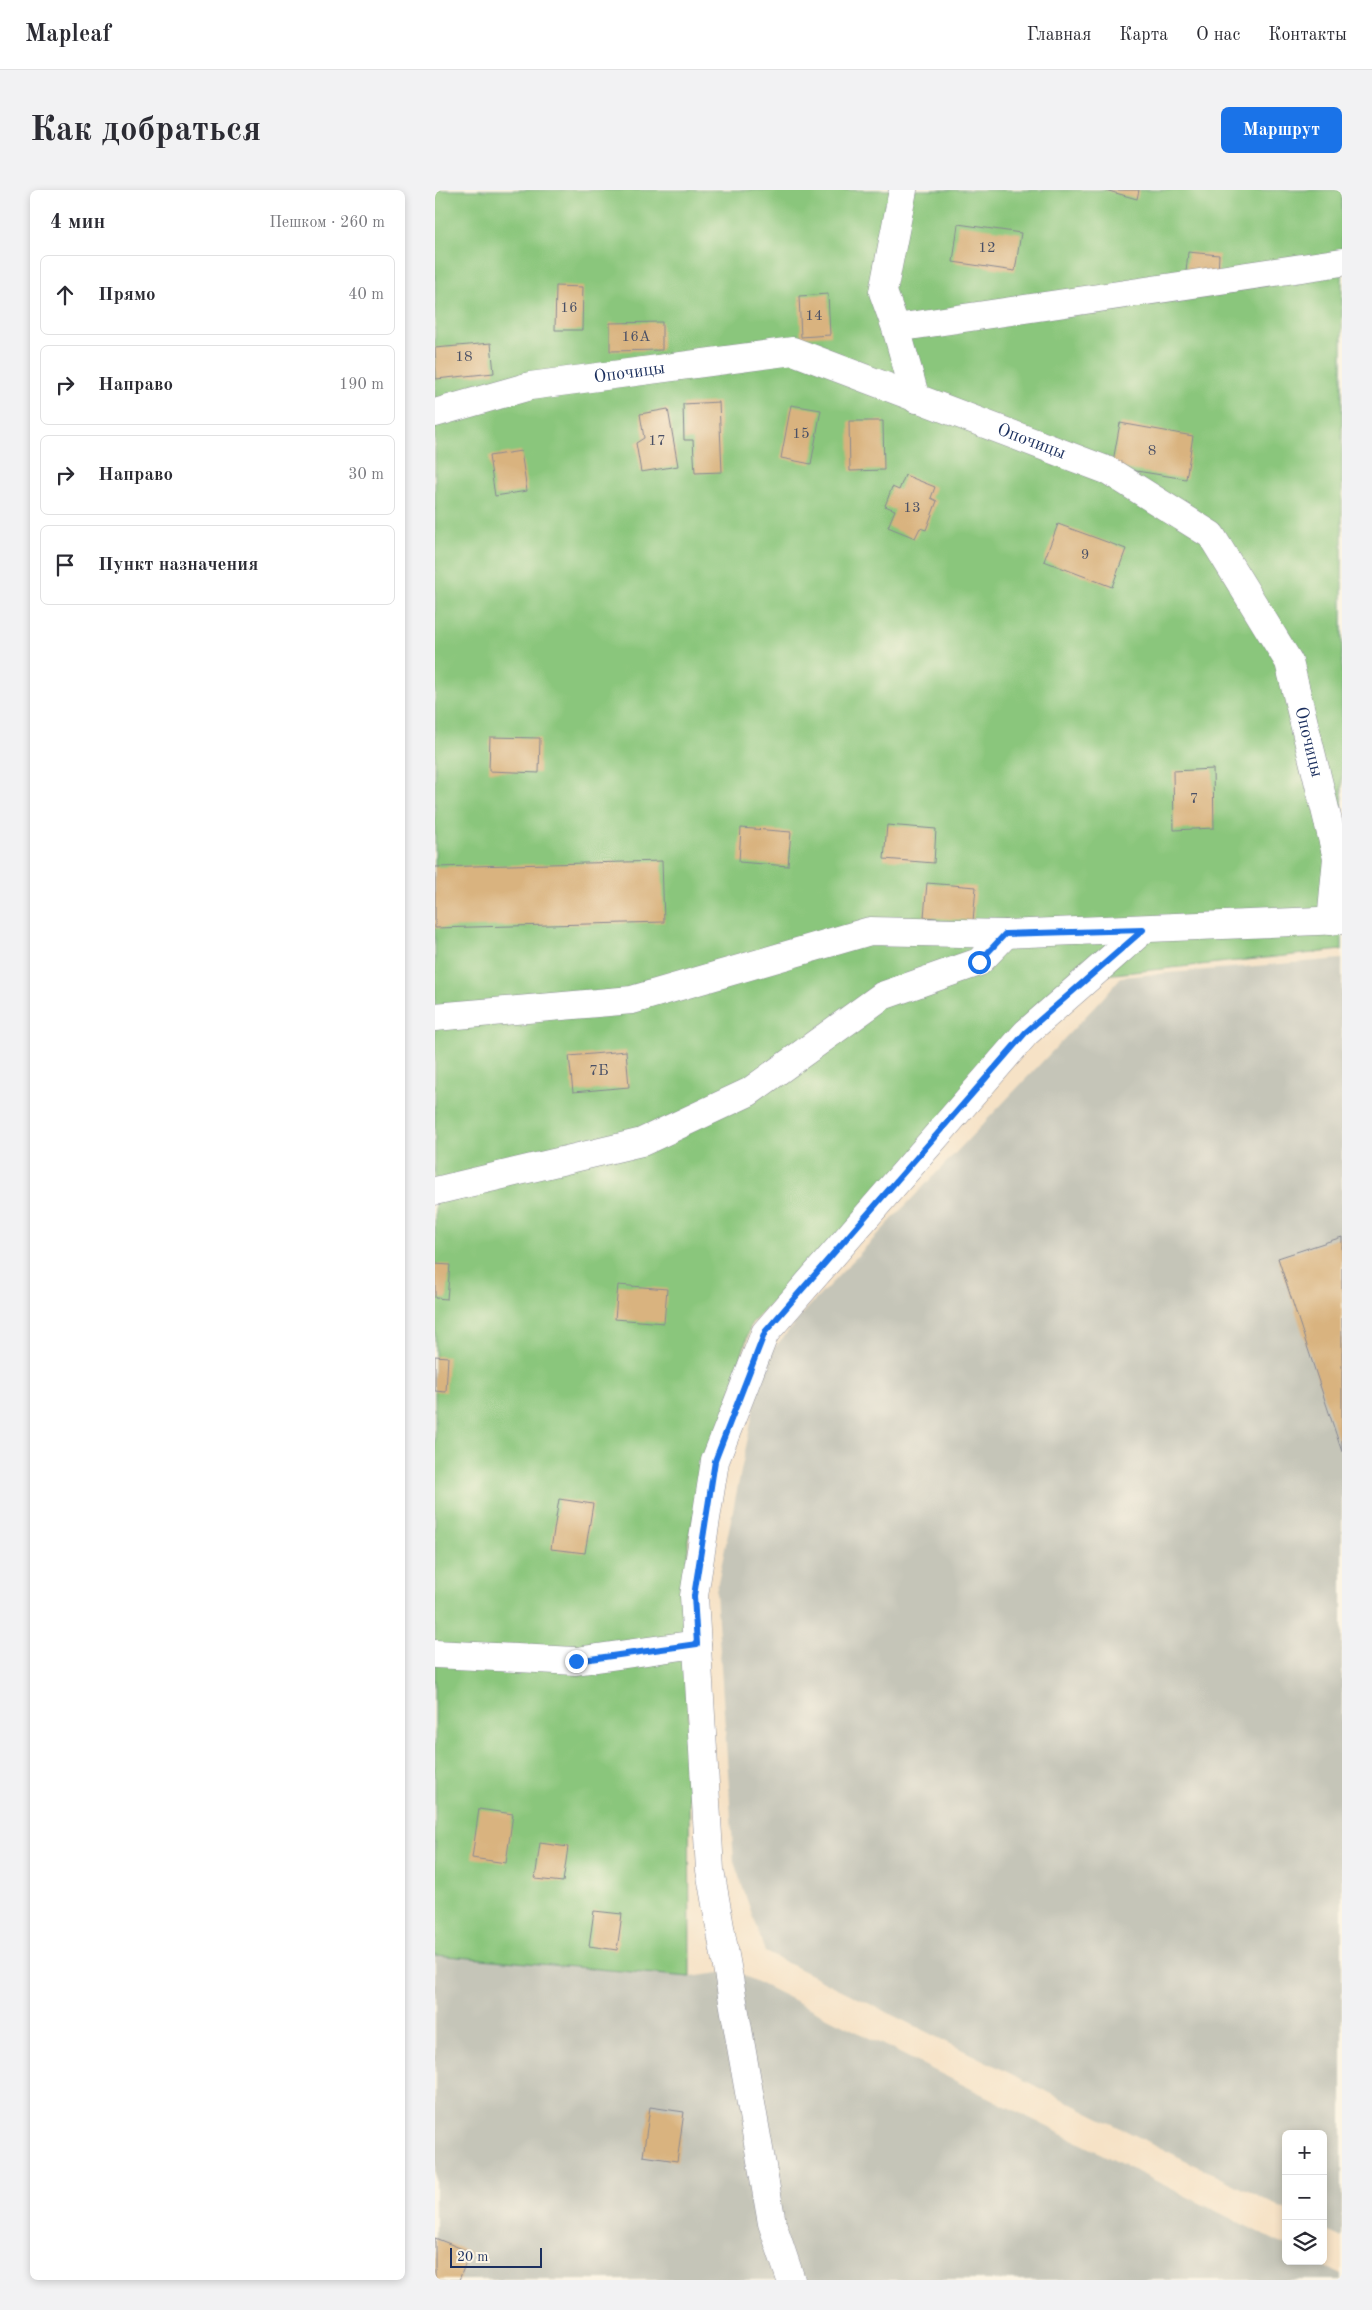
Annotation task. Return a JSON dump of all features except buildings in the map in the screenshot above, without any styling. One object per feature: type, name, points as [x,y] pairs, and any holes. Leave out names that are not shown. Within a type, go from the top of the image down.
[{"type":"street","points":[[903,190],[883,292],[896,328],[916,399]]},
{"type":"street","points":[[896,328],[1342,262]]},
{"type":"street","name":"Опочицы","points":[[435,412],[530,386],[793,351],[1109,471],[1211,534],[1289,662],[1337,858],[1336,921]]},
{"type":"street","points":[[435,1018],[633,1000],[870,931],[1005,934],[1336,921]]},
{"type":"street","points":[[791,2280],[772,2223],[711,1870],[694,1596],[715,1461],[765,1332],[1026,1032],[1143,930]]},
{"type":"street","points":[[435,1191],[642,1142],[749,1092],[883,996],[979,962],[1005,934]]},
{"type":"street","points":[[435,1654],[576,1661],[697,1644]]},
{"type":"shaded area","points":[[1342,959],[1342,2238],[1327,2231],[1327,2130],[1282,2130],[1282,2208],[765,1952],[734,1862],[716,1592],[764,1360],[805,1311],[1121,977]]},
{"type":"shaded area","points":[[435,1955],[690,1977],[735,1971],[1282,2244],[1282,2265],[1324,2265],[1342,2274],[1342,2280],[435,2280]]},
{"type":"green space","points":[[435,190],[1342,190],[1342,950],[1095,976],[751,1324],[688,1539],[690,1977],[435,1955]]},
{"type":"route","points":[[576,1661],[697,1644],[694,1596],[715,1461],[765,1332],[1026,1032],[1143,930],[1005,934],[979,962]]}]
